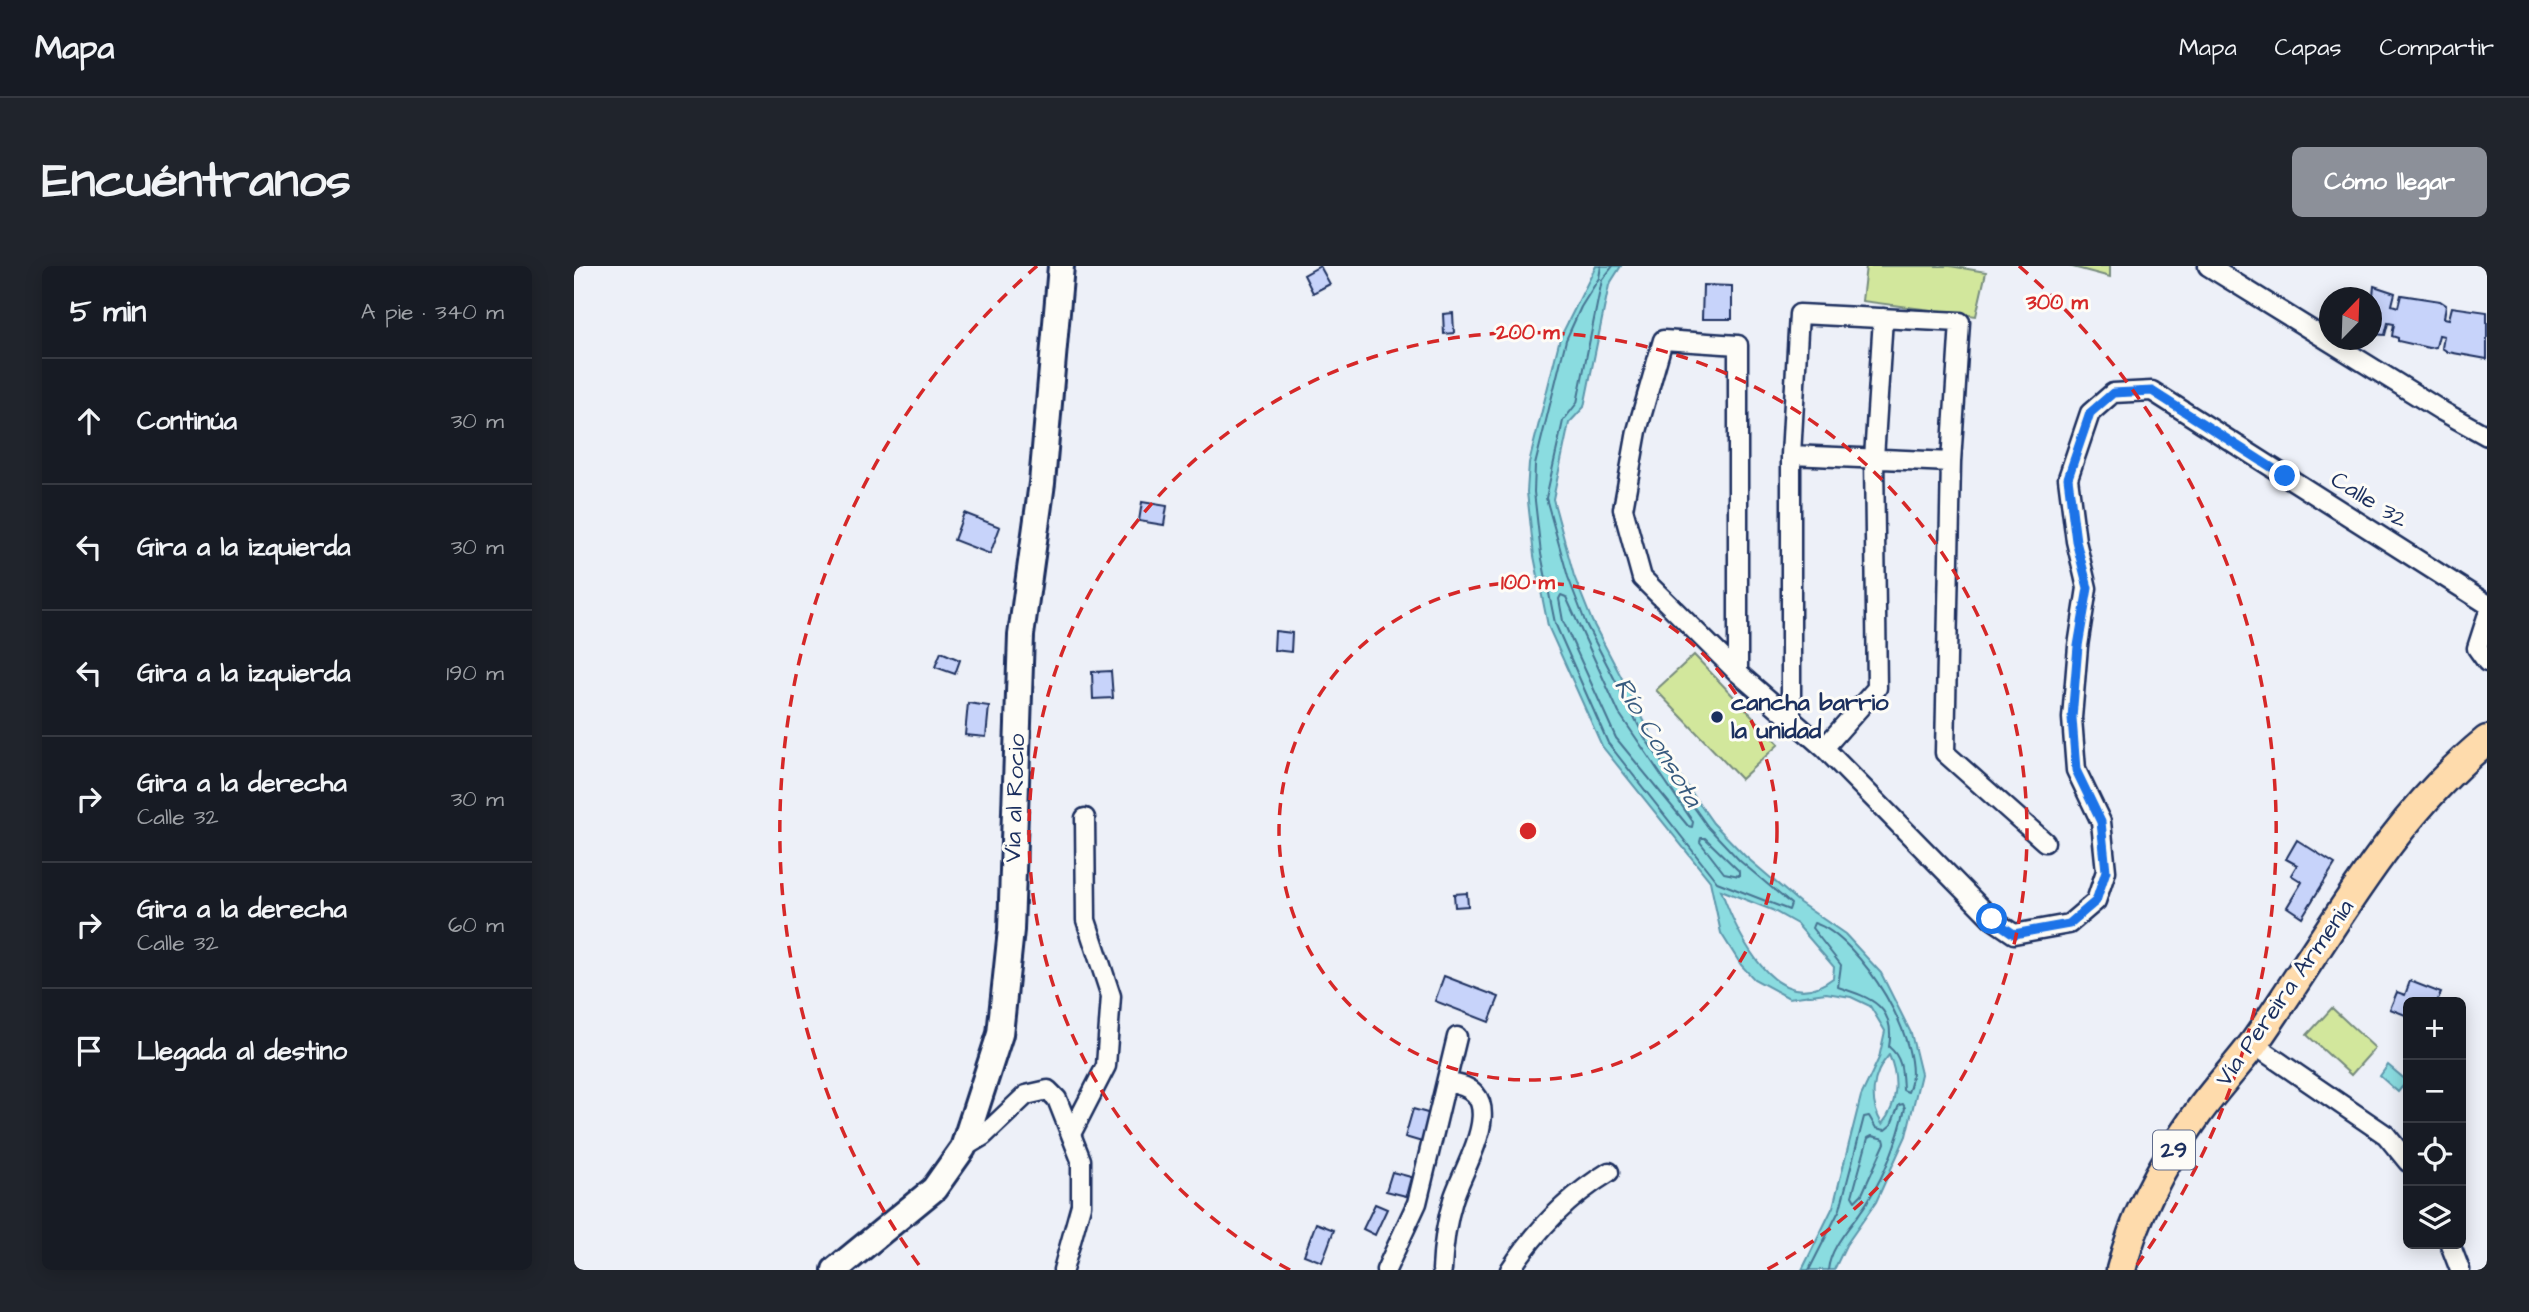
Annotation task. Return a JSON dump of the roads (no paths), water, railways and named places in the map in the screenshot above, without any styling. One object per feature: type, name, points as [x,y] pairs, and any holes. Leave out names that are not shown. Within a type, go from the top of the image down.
[{"type":"main road","name":"Via al Rocio","points":[[835,1270],[934,1189],[963,1148],[1000,1034],[1011,930],[1021,635],[1042,483],[1061,266]]},
{"type":"main road","name":"Vía Pereira Armenia","points":[[2121,1270],[2129,1236],[2157,1178],[2198,1114],[2253,1044],[2376,862],[2448,777],[2487,740]]},
{"type":"street","points":[[2208,266],[2487,436]]},
{"type":"street","points":[[1791,719],[1791,454],[1799,314],[1960,321],[1951,461],[1945,753],[2045,842]]},
{"type":"street","points":[[1738,673],[1738,345],[1663,340],[1637,431],[1623,509],[1642,578],[1738,673],[1824,748],[1877,688],[1874,458],[1883,318]]},
{"type":"street","name":"Calle 32","points":[[1824,748],[1992,919],[2014,934],[2069,924],[2096,901],[2106,871],[2101,822],[2076,770],[2072,718],[2078,646],[2088,588],[2076,541],[2068,478],[2090,413],[2113,393],[2152,391],[2487,604]]},
{"type":"street","points":[[1791,454],[1951,461]]},
{"type":"street","points":[[2487,617],[2477,648],[2487,662]]},
{"type":"street","points":[[1071,1134],[1106,1066],[1111,996],[1086,920],[1085,818]]},
{"type":"street","points":[[1386,1270],[1417,1203],[1457,1037]]},
{"type":"street","points":[[2253,1044],[2386,1135],[2403,1156]]},
{"type":"street","points":[[1442,1270],[1443,1240],[1452,1200],[1464,1168],[1479,1142],[1483,1121],[1478,1100],[1468,1089],[1448,1083]]},
{"type":"street","points":[[963,1148],[983,1136],[1026,1095],[1048,1090],[1057,1099],[1081,1160],[1081,1205],[1063,1270]]},
{"type":"street","points":[[1510,1270],[1530,1240],[1563,1206],[1582,1189],[1609,1172]]},
{"type":"street","points":[[2452,1249],[2460,1270]]},
{"type":"water","points":[[1596,266],[1621,266],[1609,285],[1584,407],[1569,423],[1553,499],[1574,576],[1592,621],[1652,736],[1713,823],[1745,856],[1800,903],[1845,934],[1881,973],[1911,1033],[1921,1074],[1906,1136],[1876,1202],[1846,1245],[1834,1270],[1802,1270],[1833,1207],[1861,1096],[1879,1058],[1885,1031],[1870,1006],[1851,997],[1826,993],[1789,998],[1754,979],[1741,965],[1721,933],[1710,881],[1602,746],[1548,626],[1534,556],[1527,492],[1529,463],[1560,338]],"holes":[[[1721,890],[1772,910],[1797,924],[1834,967],[1833,978],[1812,989],[1794,989],[1776,980],[1761,966],[1748,947]],[[1889,1055],[1894,1072],[1895,1091],[1891,1108],[1882,1124],[1875,1107],[1874,1089],[1878,1071]]]},
{"type":"water","points":[[2388,1065],[2403,1078],[2403,1086],[2398,1092],[2380,1076]]},
{"type":"place","name":"cancha barrio la unidad","points":[[1717,717]]},
{"type":"water label","name":"Río Consota","points":[[1658,742]]}]
